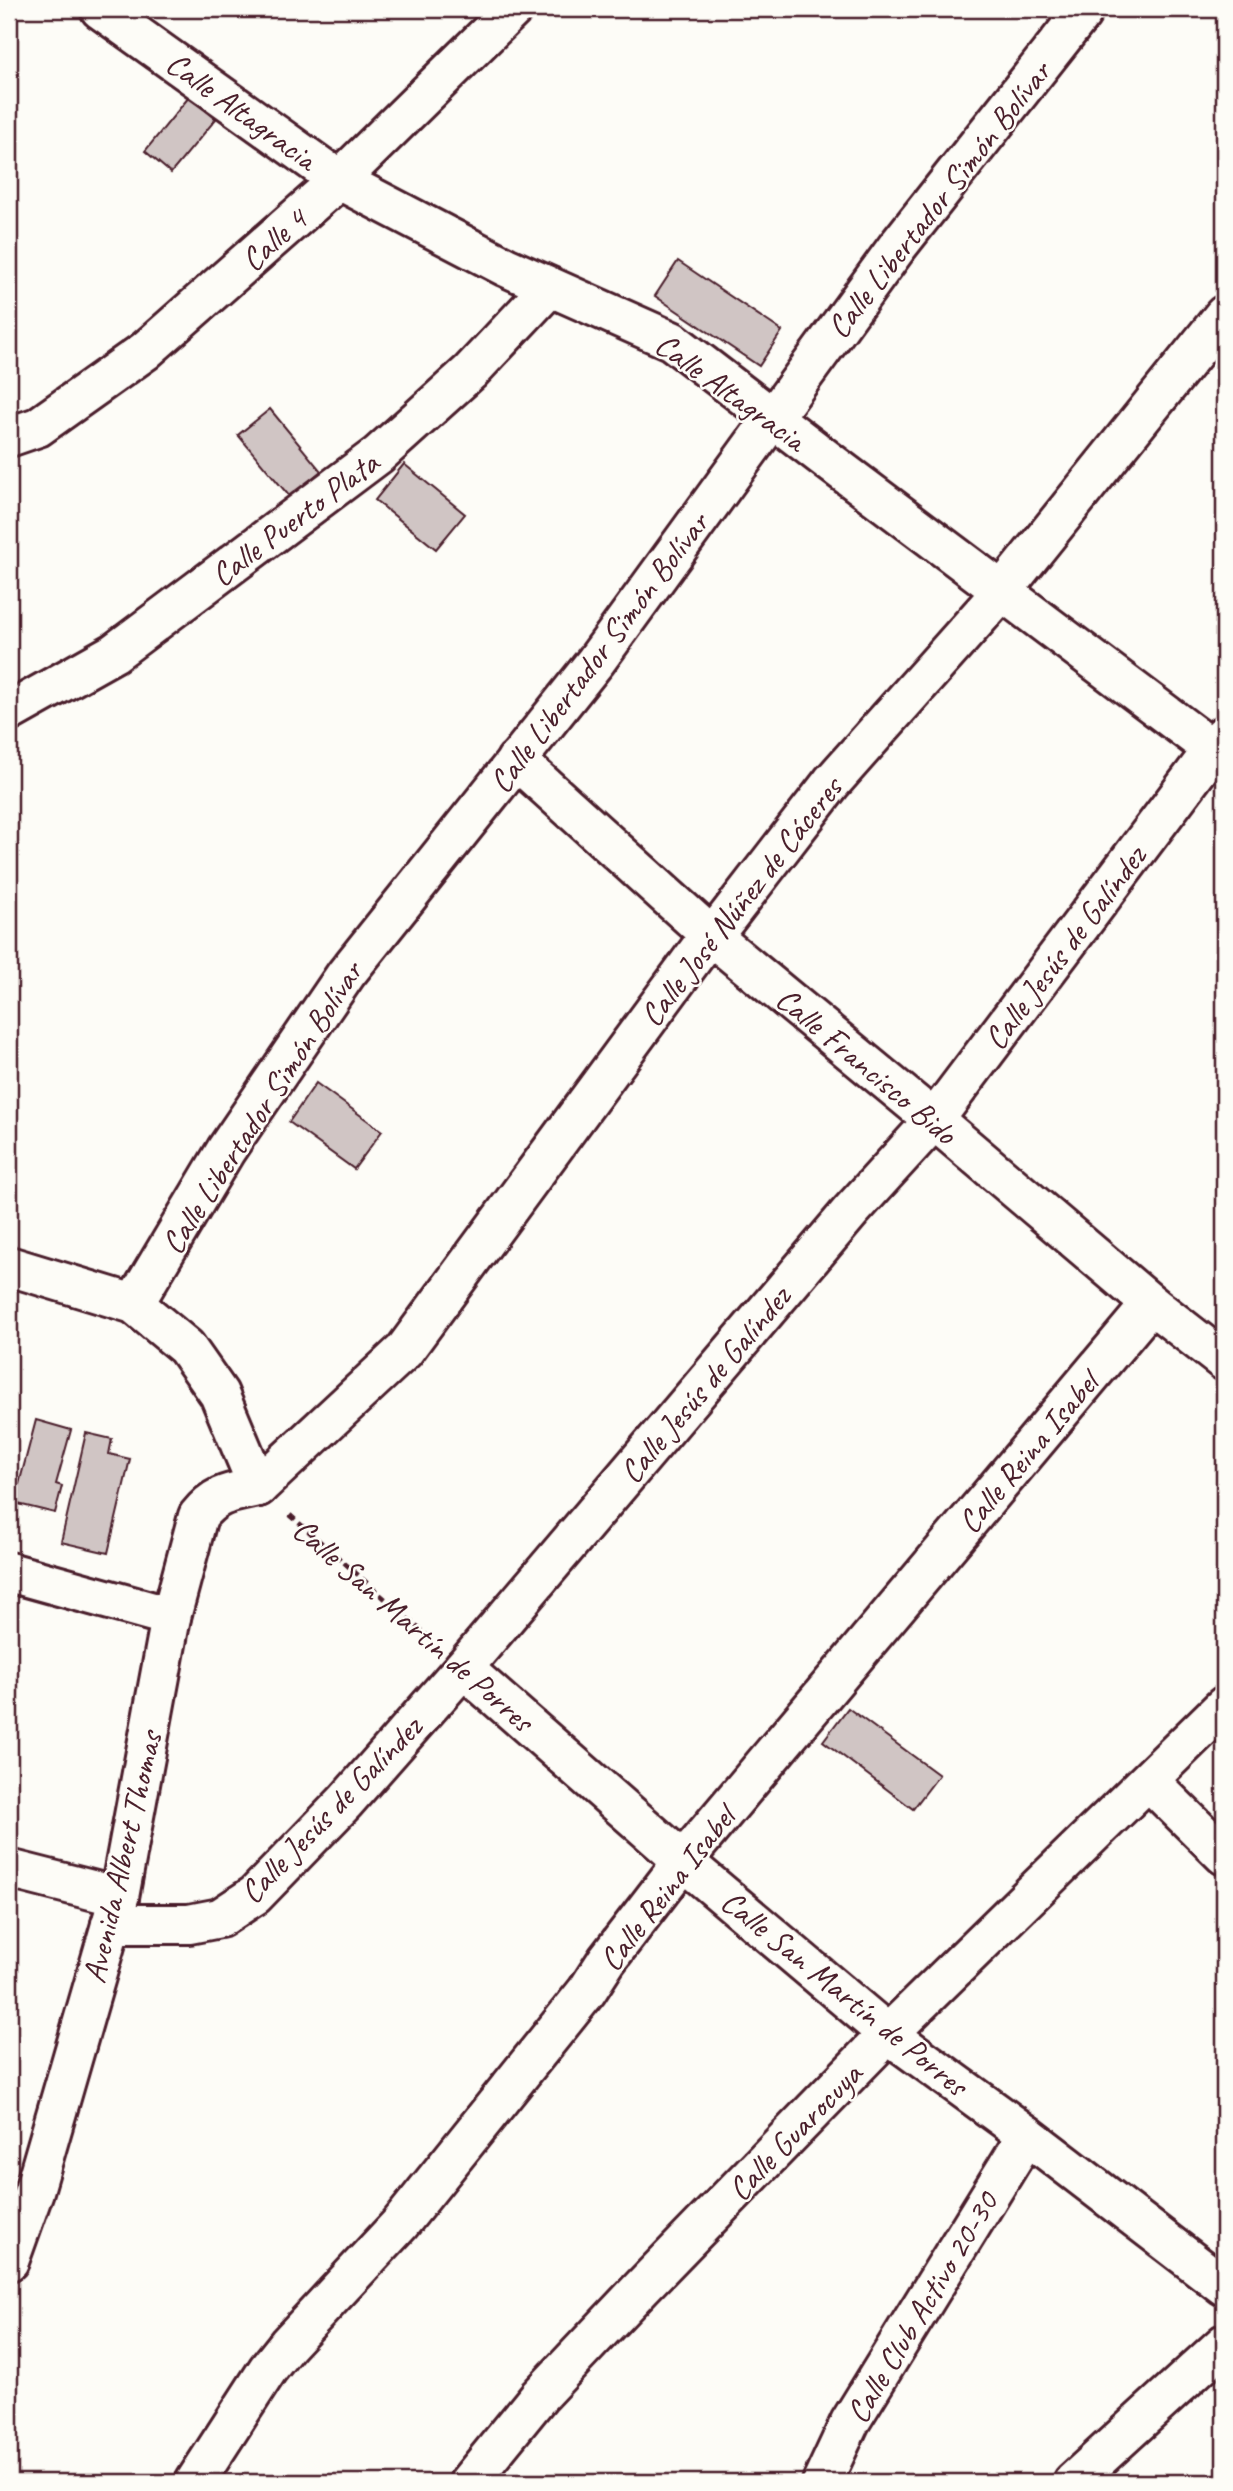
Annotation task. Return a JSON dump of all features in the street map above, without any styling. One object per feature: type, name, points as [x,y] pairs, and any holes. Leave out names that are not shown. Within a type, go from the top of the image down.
[{"type":"street","name":"Calle Altagracia","points":[[100,9],[339,180],[506,267],[672,341],[1003,590],[1221,747]]},
{"type":"street","name":"Calle 4","points":[[9,437],[38,427],[145,351],[339,180],[513,9]]},
{"type":"street","name":"Calle Libertador Simón Bolívar","points":[[134,1304],[226,1150],[346,974],[596,661],[897,247],[1082,13]]},
{"type":"street","name":"Calle Puerto Plata","points":[[9,712],[114,653],[378,455],[470,372],[550,287]]},
{"type":"street","name":"Calle José Núñez de Cáceres","points":[[258,1487],[404,1350],[710,935],[723,923],[832,782],[1003,590],[1224,315]]},
{"type":"street","name":"Calle Jesús de Galíndez","points":[[9,1869],[115,1911],[189,1923],[220,1918],[255,1895],[345,1802],[463,1668],[851,1211],[934,1120],[1221,747]]},
{"type":"street","name":"Calle Francisco Bido","points":[[516,760],[710,935],[1224,1362]]},
{"type":"street","points":[[9,1266],[134,1304],[186,1348],[219,1394],[258,1487]]},
{"type":"street","name":"Calle Reina Isabel","points":[[195,2482],[268,2369],[288,2344],[400,2224],[587,1992],[607,1960],[683,1861],[1151,1304]]},
{"type":"street","name":"Avenida Albert Thomas","points":[[9,2261],[21,2190],[115,1911],[171,1617],[198,1516],[208,1503],[225,1494],[258,1487]]},
{"type":"street","points":[[9,1572],[171,1617]]},
{"type":"street","name":"Calle San Martín de Porres","points":[[463,1668],[683,1861],[888,2034],[1027,2135],[1224,2286]]},
{"type":"street","name":"Calle Guarocuya","points":[[469,2482],[539,2396],[888,2034],[1224,1706]]},
{"type":"street","points":[[1149,1781],[1224,1855]]},
{"type":"street","name":"Calle Club Activo 20-30","points":[[822,2482],[850,2421],[1027,2135]]},
{"type":"street","points":[[1073,2482],[1224,2344]]},
{"type":"path","name":"Calle San Martín de Porres","points":[[258,1487],[463,1668]]},
{"type":"building","points":[[189,97],[216,119],[171,173],[145,151]]},
{"type":"building","points":[[678,261],[782,331],[759,366],[655,296]]},
{"type":"building","points":[[270,409],[321,471],[290,497],[238,435]]},
{"type":"building","points":[[404,464],[465,514],[436,549],[375,500]]},
{"type":"building","points":[[316,1083],[382,1131],[354,1169],[289,1122]]},
{"type":"building","points":[[36,1420],[71,1430],[56,1484],[62,1486],[55,1513],[14,1503]]},
{"type":"building","points":[[86,1433],[112,1439],[109,1454],[130,1459],[108,1553],[61,1542]]},
{"type":"building","points":[[848,1708],[939,1775],[913,1809],[823,1741]]}]
